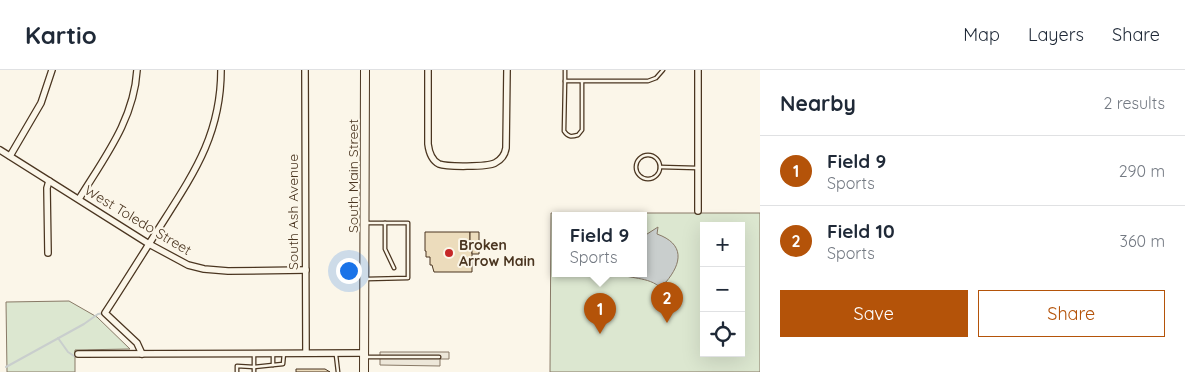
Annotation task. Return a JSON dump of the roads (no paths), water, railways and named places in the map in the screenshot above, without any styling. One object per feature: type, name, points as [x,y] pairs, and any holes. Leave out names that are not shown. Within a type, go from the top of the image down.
[{"type":"street","points":[[10,156],[41,103],[52,70]]},
{"type":"street","points":[[79,199],[122,129],[134,92],[137,70]]},
{"type":"street","points":[[142,354],[137,343],[104,313],[204,155],[219,103],[221,70]]},
{"type":"street","name":"South Ash Avenue","points":[[305,70],[306,353]]},
{"type":"street","name":"South Main Street","points":[[364,372],[366,223],[365,70]]},
{"type":"street","points":[[428,70],[428,151],[435,161],[443,165],[485,165],[496,163],[506,148],[507,70]]},
{"type":"street","points":[[698,70],[698,211]]},
{"type":"street","name":"West Toledo Street","points":[[0,150],[149,244],[181,262],[204,269],[228,271],[306,270]]},
{"type":"street","points":[[48,253],[49,181]]},
{"type":"street","points":[[78,354],[336,353],[364,355]]},
{"type":"lane","points":[[566,70],[564,131],[567,135],[571,136],[578,135],[582,130],[582,82]]},
{"type":"lane","points":[[565,81],[648,81],[656,78],[663,70]]},
{"type":"lane","points":[[648,155],[657,158],[660,167],[657,176],[648,179],[640,176],[636,167],[640,159],[648,155]]},
{"type":"lane","points":[[660,167],[698,168]]},
{"type":"lane","points":[[365,279],[408,278],[408,223],[366,223]]},
{"type":"lane","points":[[385,223],[385,249],[394,268]]},
{"type":"lane","points":[[254,353],[254,372]]},
{"type":"lane","points":[[273,353],[273,365]]},
{"type":"lane","points":[[237,372],[237,366],[254,367],[283,364],[284,353]]},
{"type":"lane","points":[[336,353],[338,372]]},
{"type":"lane","points":[[364,355],[439,357]]},
{"type":"waterway","points":[[6,367],[84,324],[98,314],[105,313]]},
{"type":"waterway","points":[[58,338],[68,352],[76,356]]},
{"type":"place","name":"Broken Arrow Main","points":[[449,253]]},
{"type":"place","name":"Field 10","points":[[667,323]]},
{"type":"place","name":"Field 9","points":[[600,334]]}]
